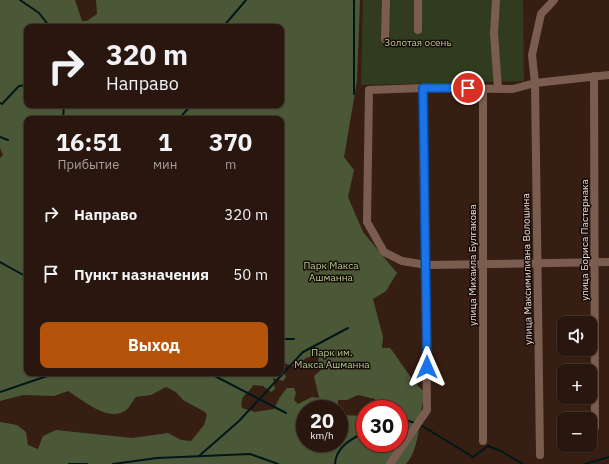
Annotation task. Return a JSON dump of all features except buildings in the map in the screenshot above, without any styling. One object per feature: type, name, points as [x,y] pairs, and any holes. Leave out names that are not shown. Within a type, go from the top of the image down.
[{"type":"street","points":[[385,38],[386,0]]},
{"type":"street","points":[[418,0],[418,30]]},
{"type":"street","points":[[496,0],[494,33],[498,89]]},
{"type":"street","name":"улица Максимилиана Волошина","points":[[540,455],[535,83],[532,55],[541,14],[549,2]]},
{"type":"street","points":[[609,75],[535,83],[513,89],[423,88],[369,90],[367,222],[384,252],[402,261],[427,265],[609,262]]},
{"type":"street","name":"улица Бориса Пастернака","points":[[594,76],[595,412]]},
{"type":"street","points":[[390,464],[428,410],[427,265],[423,88]]},
{"type":"street","name":"улица Михаила Булгакова","points":[[483,89],[483,441]]},
{"type":"green space","name":"Парк Макса Ашманна","points":[[0,0],[75,0],[82,21],[87,21],[97,14],[96,0],[360,0],[357,81],[344,157],[354,170],[348,197],[363,232],[397,273],[386,291],[373,299],[383,337],[382,348],[390,348],[411,378],[425,392],[417,440],[411,457],[406,464],[0,464],[0,422],[17,425],[26,432],[28,445],[38,449],[43,436],[56,430],[132,438],[168,433],[181,440],[191,441],[204,425],[207,415],[205,412],[183,400],[176,392],[166,387],[151,395],[136,397],[126,410],[111,414],[96,409],[68,391],[54,396],[23,395],[0,401],[0,158],[3,155],[0,148]]},
{"type":"green space","name":"Золотая осень","points":[[363,0],[523,0],[524,81],[361,85]]},
{"type":"waterway","points":[[20,0],[39,13],[48,24]]},
{"type":"waterway","points":[[226,24],[246,0]]},
{"type":"waterway","points":[[354,0],[354,94]]},
{"type":"waterway","points":[[0,103],[2,104],[19,86],[24,85]]},
{"type":"waterway","points":[[63,116],[64,108]]},
{"type":"waterway","points":[[182,116],[188,108]]},
{"type":"waterway","points":[[0,137],[8,140]]},
{"type":"waterway","points":[[0,262],[24,275]]},
{"type":"waterway","points":[[284,372],[303,352],[348,328]]},
{"type":"waterway","points":[[284,339],[294,339]]},
{"type":"waterway","points":[[0,392],[47,376]]},
{"type":"waterway","points":[[215,376],[286,413]]},
{"type":"waterway","points":[[199,456],[239,421],[281,376]]},
{"type":"waterway","points":[[408,421],[415,423]]},
{"type":"waterway","points":[[419,424],[473,457],[488,446],[501,451],[523,464]]},
{"type":"waterway","points":[[335,464],[341,448],[356,437]]},
{"type":"waterway","points":[[113,464],[157,458],[250,454],[278,464]]},
{"type":"waterway","points":[[585,464],[609,457]]},
{"type":"waterway","points":[[69,464],[87,464]]},
{"type":"route","points":[[427,367],[427,265],[423,88],[468,88]]},
{"type":"park label","name":"Парк им. Макса Ашманна","points":[[332,358]]}]
